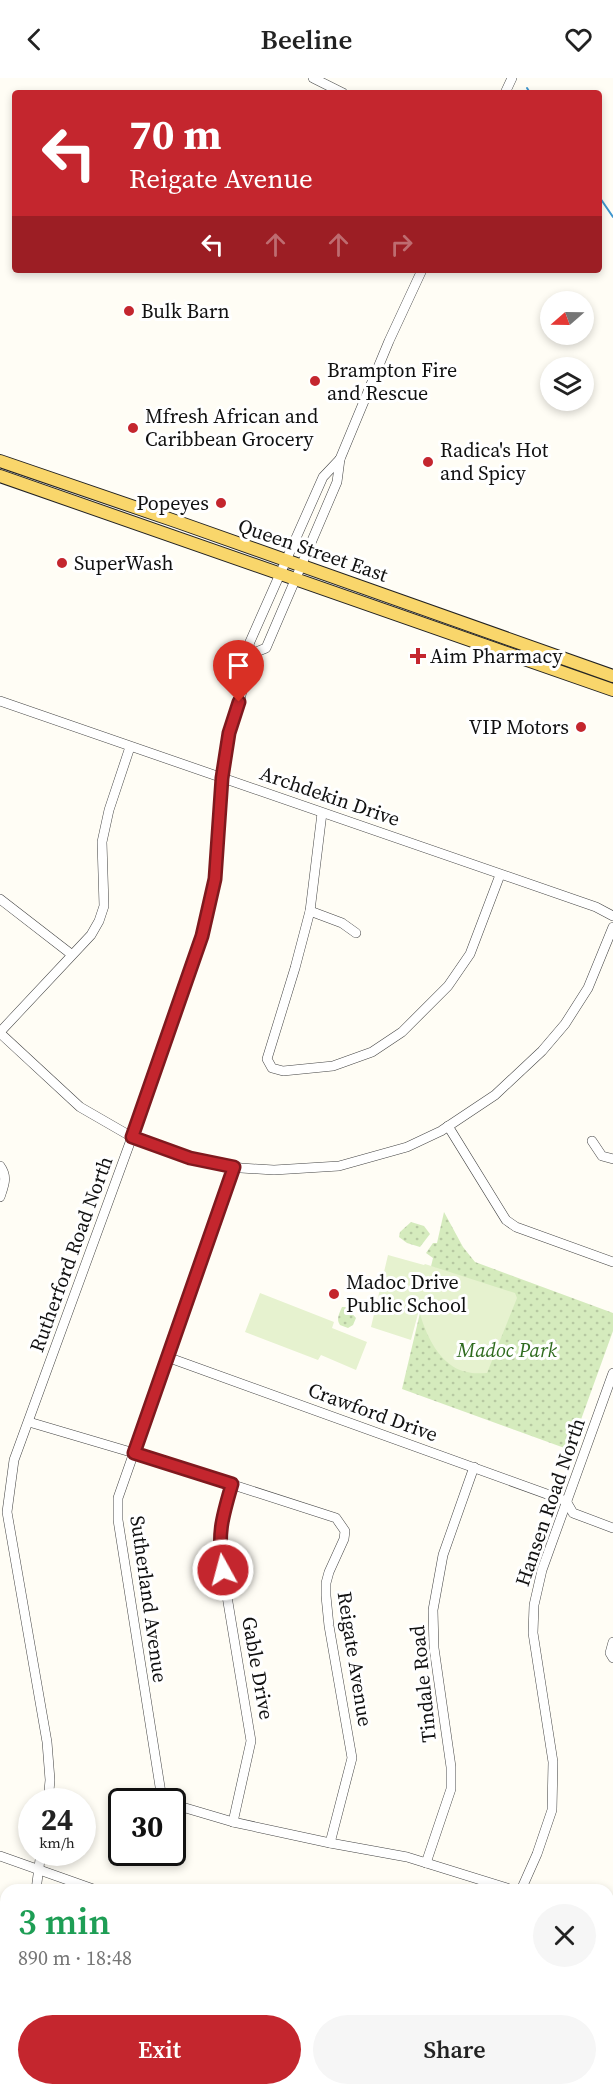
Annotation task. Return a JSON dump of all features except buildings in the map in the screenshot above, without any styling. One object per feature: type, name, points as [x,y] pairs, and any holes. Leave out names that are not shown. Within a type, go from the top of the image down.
[{"type":"main road","name":"Queen Street East","points":[[0,461],[613,676]]},
{"type":"main road","name":"Queen Street East","points":[[0,476],[613,690]]},
{"type":"street","points":[[313,78],[337,90]]},
{"type":"street","points":[[251,654],[266,648],[337,482],[340,459],[389,341],[421,273]]},
{"type":"street","name":"Rutherford Road North","points":[[49,1788],[47,1742],[8,1512],[4,1503],[14,1460],[132,1137],[202,936],[215,879],[222,778],[229,733],[236,716],[251,654],[249,644],[323,477],[340,459]]},
{"type":"street","name":"Archdekin Drive","points":[[0,701],[597,907],[613,916]]},
{"type":"street","points":[[130,747],[109,810],[102,842],[104,906],[99,921],[90,935],[0,1033],[80,1107],[132,1137],[190,1158],[234,1167],[274,1170],[339,1166],[407,1147],[447,1126],[495,1095],[542,1051],[565,1024],[588,988],[613,927]]},
{"type":"street","points":[[322,813],[310,911],[267,1059],[272,1068],[283,1071],[333,1066],[372,1052],[409,1025],[448,986],[470,954],[500,875]]},
{"type":"street","points":[[0,899],[71,954]]},
{"type":"street","points":[[310,911],[342,923],[356,933]]},
{"type":"street","points":[[447,1126],[506,1220],[516,1227],[613,1262]]},
{"type":"street","points":[[592,1142],[602,1156],[613,1159]]},
{"type":"street","points":[[0,1166],[4,1172],[5,1181],[0,1197]]},
{"type":"street","name":"Sutherland Avenue","points":[[160,1788],[118,1520],[118,1498],[234,1167]]},
{"type":"street","name":"Crawford Drive","points":[[167,1357],[566,1501],[573,1513],[613,1528]]},
{"type":"street","name":"Hansen Road North","points":[[524,1884],[552,1810],[553,1762],[533,1633],[534,1605],[542,1570],[566,1501],[608,1403],[613,1373]]},
{"type":"street","name":"Reigate Avenue","points":[[29,1422],[336,1518],[345,1531],[342,1546],[326,1583],[329,1626],[352,1758],[330,1843]]},
{"type":"street","name":"Tindale Road","points":[[426,1863],[451,1789],[451,1767],[434,1648],[433,1610],[443,1555],[474,1467]]},
{"type":"street","name":"Gable Drive","points":[[232,1484],[221,1521],[219,1548],[251,1741],[233,1822]]},
{"type":"street","points":[[613,1642],[610,1653],[613,1658]]},
{"type":"street","points":[[186,1808],[233,1822],[407,1857],[494,1884]]},
{"type":"street","points":[[0,1856],[79,1884]]},
{"type":"street","points":[[37,1884],[39,1866]]},
{"type":"green space","name":"Madoc Park","points":[[444,1212],[463,1247],[475,1262],[613,1313],[613,1331],[570,1450],[402,1389],[433,1258],[426,1253],[433,1243],[437,1243]]},
{"type":"green space","points":[[411,1222],[424,1226],[430,1234],[420,1247],[407,1243],[399,1237],[400,1232]]},
{"type":"green space","points":[[388,1255],[425,1264],[515,1293],[517,1298],[487,1373],[469,1373],[449,1364],[430,1339],[419,1310],[411,1340],[371,1327]]},
{"type":"green space","points":[[260,1293],[334,1322],[332,1328],[367,1342],[356,1370],[321,1355],[318,1360],[245,1332]]},
{"type":"green space","points":[[342,1307],[346,1307],[356,1318],[353,1325],[348,1328],[340,1325],[338,1321]]},
{"type":"waterway","points":[[602,201],[613,217]]},
{"type":"place","name":"Bulk Barn","points":[[129,311]]},
{"type":"place","name":"Brampton Fire and Rescue","points":[[315,381]]},
{"type":"place","name":"Mfresh African and Caribbean Grocery","points":[[133,428]]},
{"type":"place","name":"Radica's Hot and Spicy","points":[[428,462]]},
{"type":"place","name":"Popeyes","points":[[221,503]]},
{"type":"place","name":"SuperWash","points":[[62,563]]},
{"type":"place","name":"Aim Pharmacy","points":[[418,656]]},
{"type":"place","name":"VIP Motors","points":[[581,727]]},
{"type":"place","name":"Madoc Drive Public School","points":[[334,1294]]},
{"type":"route","points":[[223,1570],[219,1534],[232,1484],[134,1453],[234,1167],[190,1158],[132,1137],[202,936],[215,879],[222,778],[229,733],[239,702]]}]
